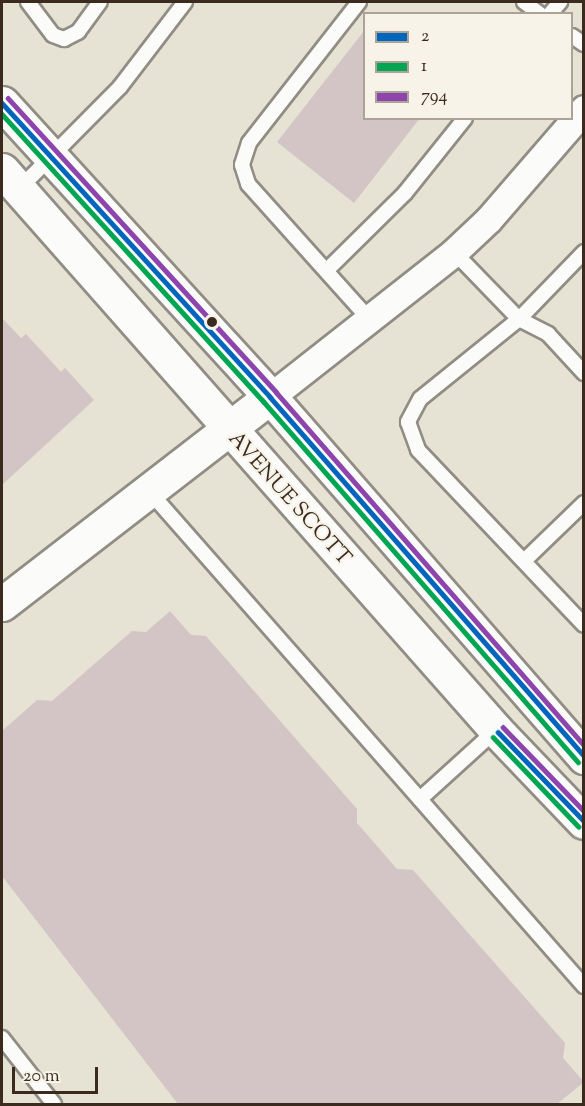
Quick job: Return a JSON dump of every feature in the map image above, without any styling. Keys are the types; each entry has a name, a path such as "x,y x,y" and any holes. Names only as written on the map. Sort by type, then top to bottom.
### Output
{"main road":[{"path":"2,103 54,156 270,397 584,757"},
{"name":"AVENUE SCOTT","path":"11,179 228,430 496,730 584,822"},
{"path":"2,604 270,397"}],"street":[{"path":"270,397 454,252 488,220 584,109"}],"lane":[{"path":"28,2 53,35 64,39 78,32 100,2"},
{"path":"11,179 54,156 120,87 185,2"},
{"path":"359,2 249,143 242,165 248,184 308,254 327,270 370,320"},
{"path":"524,2 537,12"},
{"path":"327,270 405,193 463,120"},
{"path":"454,252 519,319 548,334 584,373"},
{"path":"584,252 519,319 420,399 408,422 418,450 525,560 584,625"},
{"path":"149,491 584,986"},
{"path":"525,560 584,503"},
{"path":"420,799 496,730"},
{"path":"2,1038 54,1104"}],"building":[{"path":"363,32 363,120 418,120 354,203 277,142"},
{"path":"2,318 21,338 26,334 61,372 65,368 94,400 2,485"},
{"path":"170,611 191,635 206,636 357,809 357,823 397,869 413,870 565,1043 563,1058 584,1082 557,1104 178,1104 2,876 2,731 37,700 52,701 132,631 146,632"}],"transit line":[{"name":"794","path":"8,98 276,392 584,745"},
{"name":"2","path":"2,103 270,397 584,756"},
{"name":"1","path":"2,114 264,402 578,762"},
{"name":"794","path":"503,727 584,811"},
{"name":"2","path":"498,732 584,821"},
{"name":"1","path":"493,737 579,827"}]}
